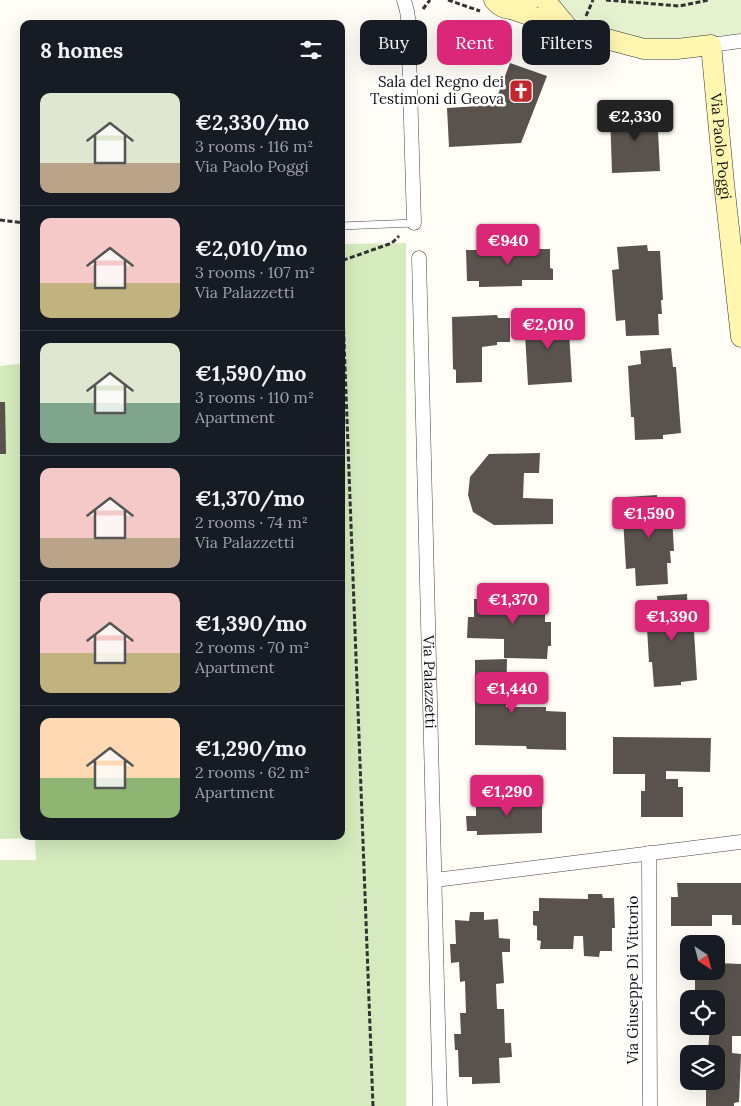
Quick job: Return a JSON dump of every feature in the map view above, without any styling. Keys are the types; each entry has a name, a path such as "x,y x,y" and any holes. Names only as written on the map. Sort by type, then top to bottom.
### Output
{"main road":[{"path":"497,3 523,7 530,0"},
{"path":"545,0 573,20"},
{"path":"497,3 565,20"},
{"path":"610,36 644,49 677,49 711,45"},
{"name":"Via Paolo Poggi","path":"711,45 741,337"}],"street":[{"path":"407,4 414,223"},
{"path":"711,45 741,41"},
{"name":"Via Palazzetti","path":"419,258 440,1106"},
{"path":"435,880 741,842"},
{"name":"Via Giuseppe Di Vittorio","path":"649,853 650,1106"}],"lane":[{"path":"345,226 414,223"}],"path":[{"path":"423,17 423,10 430,0"},
{"path":"579,20 593,0"},
{"path":"606,0 679,6 709,0"},
{"path":"0,220 20,222"},
{"path":"345,260 392,243 414,223"},
{"path":"345,367 373,1106"}],"green space":[{"path":"553,0 741,0 741,43 642,50 610,32 610,20 582,20 569,16"},
{"path":"406,243 406,1106 0,1106 0,860 36,860 35,840 345,840 345,244"},
{"path":"20,364 20,838 0,839 0,366"}],"building":[{"name":"Sala del Regno dei Testimoni di Geova","path":"512,64 547,76 521,143 449,147 447,108 494,105 509,65"},
{"path":"657,111 660,171 612,173 610,113"},
{"path":"511,244 527,244 527,249 550,249 550,268 553,269 553,280 522,280 522,286 479,287 479,281 467,281 466,250 481,250 481,245 499,245 500,253 509,253"},
{"path":"647,245 648,251 660,251 663,300 661,300 662,314 658,314 659,335 626,336 625,320 616,321 612,270 619,269 617,247"},
{"path":"497,315 498,318 510,318 510,342 497,342 497,345 482,347 482,382 456,383 456,370 453,369 452,317"},
{"path":"568,315 572,382 528,385 524,317"},
{"path":"671,348 673,367 676,367 681,433 663,435 663,439 635,440 634,417 631,417 628,366 641,364 640,351"},
{"path":"0,402 5,402 6,454 0,454"},
{"path":"540,453 539,473 524,473 523,498 553,499 553,524 494,525 473,512 468,495 470,477 489,454"},
{"path":"657,495 657,497 671,498 674,551 670,551 671,563 667,563 668,584 636,586 635,568 626,569 623,518 628,518 627,497"},
{"path":"491,594 533,595 533,599 545,599 545,622 551,622 551,646 548,646 547,659 504,658 504,639 467,638 468,617 474,617 474,599 491,599"},
{"path":"687,594 688,615 693,615 697,680 681,682 681,685 654,687 652,662 649,662 646,611 658,609 657,596"},
{"path":"507,659 506,707 546,707 546,711 566,712 566,750 527,749 526,746 475,745 475,660"},
{"path":"613,737 711,738 710,772 666,771 666,779 678,779 678,787 683,787 683,817 641,817 641,791 645,791 645,774 613,774"},
{"path":"524,795 524,801 542,802 542,833 477,835 477,831 467,831 466,816 476,816 476,803 492,802 492,796"},
{"path":"677,883 741,883 741,925 732,925 732,915 712,915 712,926 671,926 671,897 678,897"},
{"path":"588,894 602,894 603,898 614,898 615,928 612,928 612,951 600,951 599,957 584,956 583,936 574,936 573,949 540,949 541,941 537,940 537,926 533,925 533,911 539,911 539,898 588,899"},
{"path":"470,912 484,912 484,920 498,919 499,938 510,939 510,952 502,952 504,983 496,984 497,1009 504,1009 505,1043 511,1043 512,1057 499,1058 500,1083 472,1084 472,1077 459,1077 458,1050 455,1050 454,1034 461,1034 460,1013 466,1013 465,981 460,982 459,962 451,963 450,944 456,944 455,920 469,921"},
{"path":"725,963 741,964 741,1036 732,1036 732,1053 741,1054 739,1102 734,1103 734,1106 706,1106 706,1090 725,1090 725,1045 709,1045 709,1035 725,1035 725,990 695,990 695,980 725,980"}],"place":[{"name":"Sala del Regno dei Testimoni di Geova","path":"521,91"}]}
